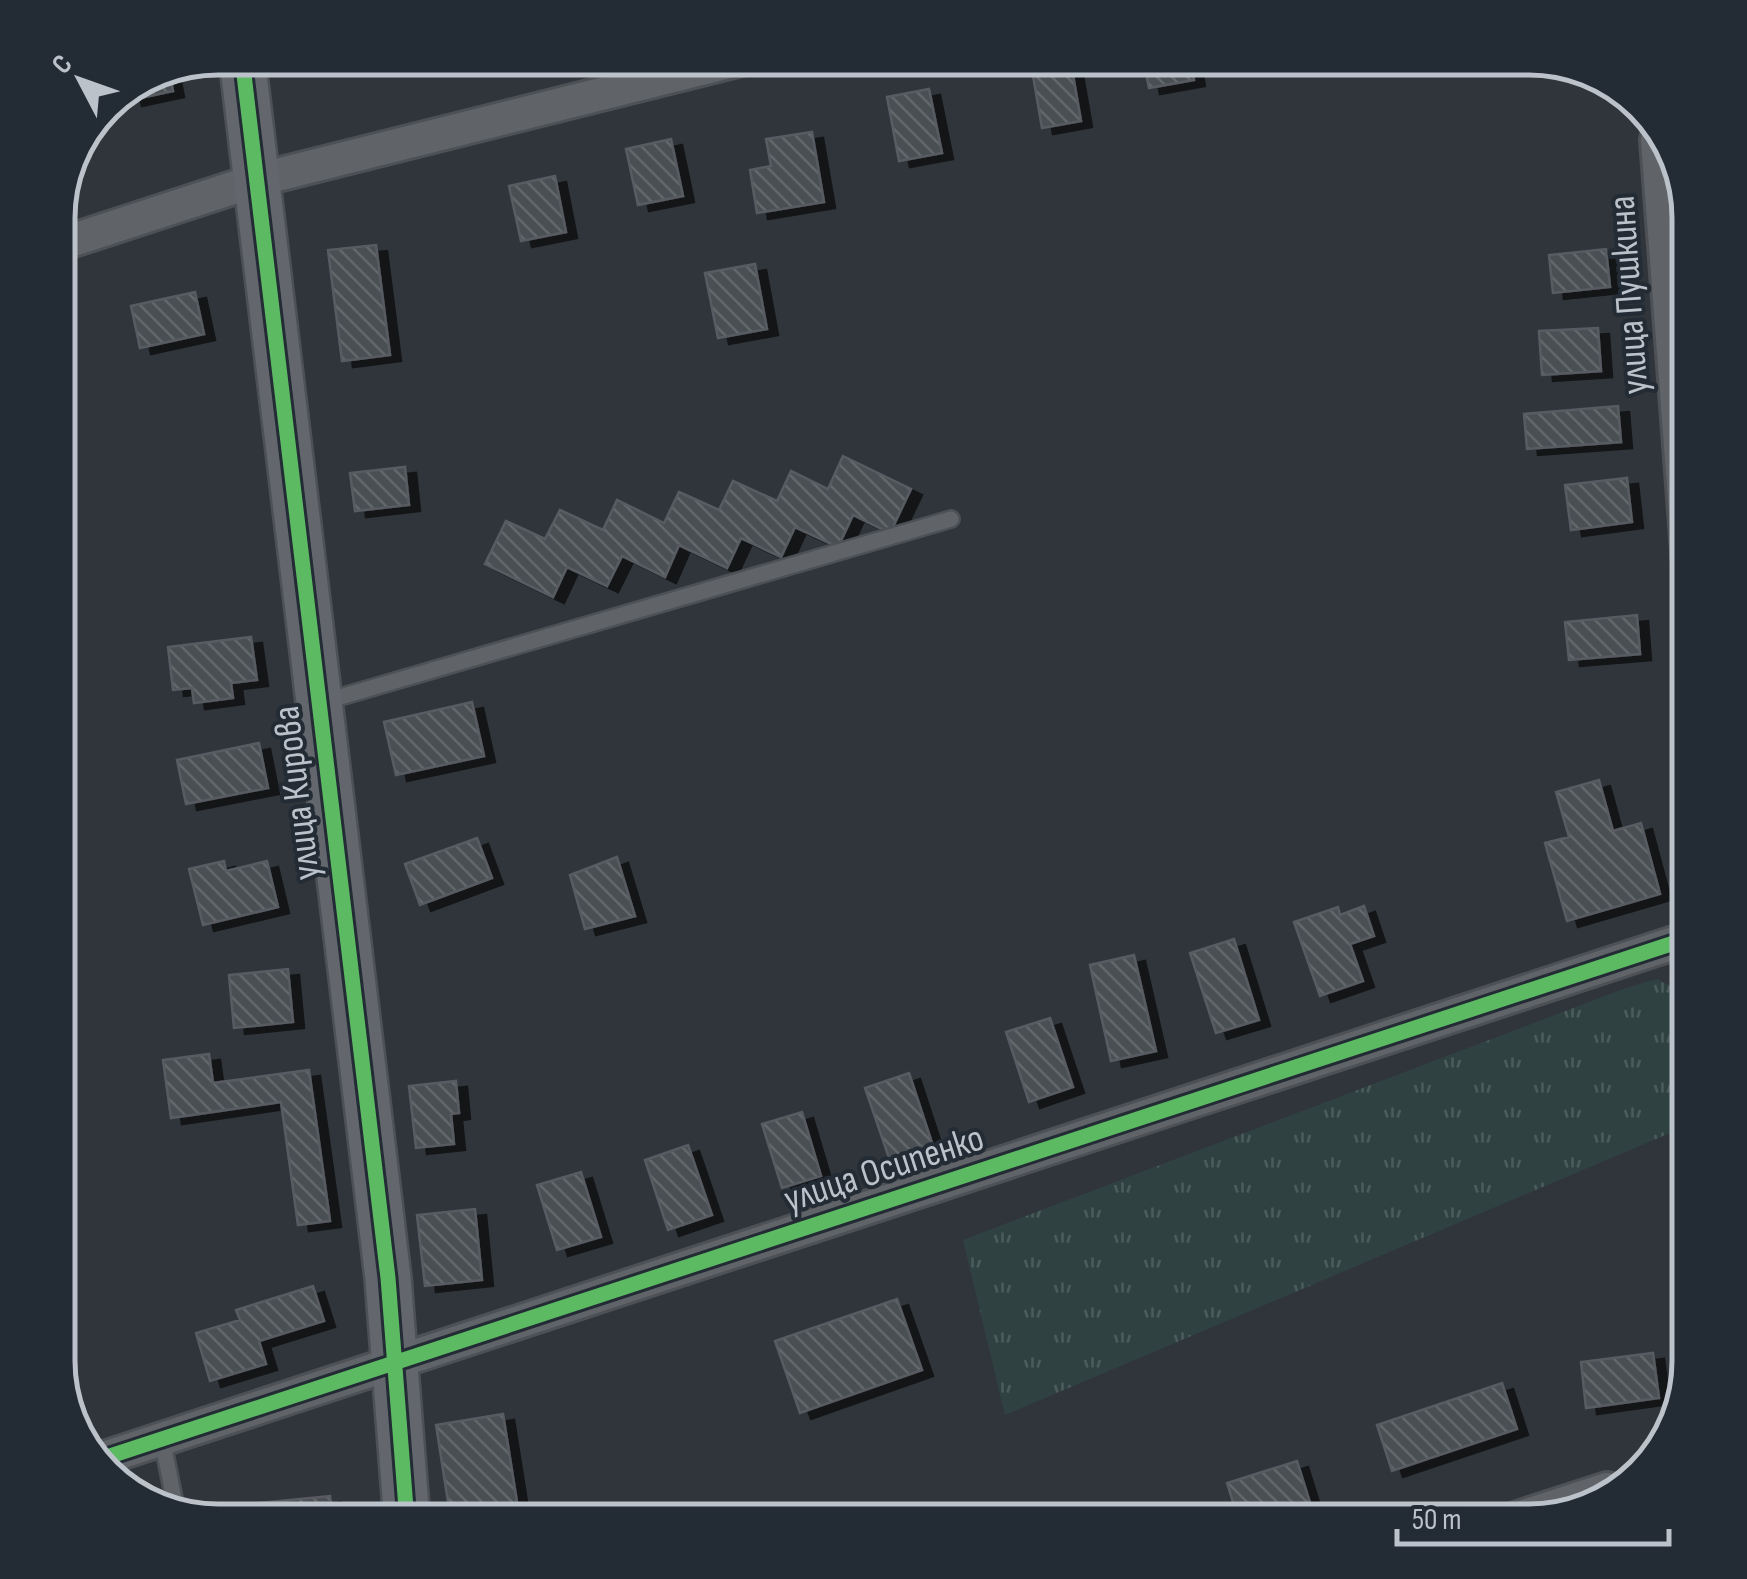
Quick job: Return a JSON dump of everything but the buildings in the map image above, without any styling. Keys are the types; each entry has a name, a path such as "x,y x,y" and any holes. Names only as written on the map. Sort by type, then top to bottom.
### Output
{"street":[{"name":"улица Кирова","path":"244,75 397,1364 406,1504"},
{"path":"75,239 257,180 677,75"},
{"name":"улица Пушкина","path":"1658,158 1672,333"},
{"name":"улица Осипенко","path":"112,1456 1672,944"}],"lane":[{"path":"319,704 951,519"},
{"path":"162,1439 173,1496"}],"green space":[{"path":"1657,979 1672,987 1672,1132 1005,1415 963,1240"}],"cycle path":[{"path":"244,75 388,1278 406,1504"},
{"path":"112,1456 1672,944"}]}
